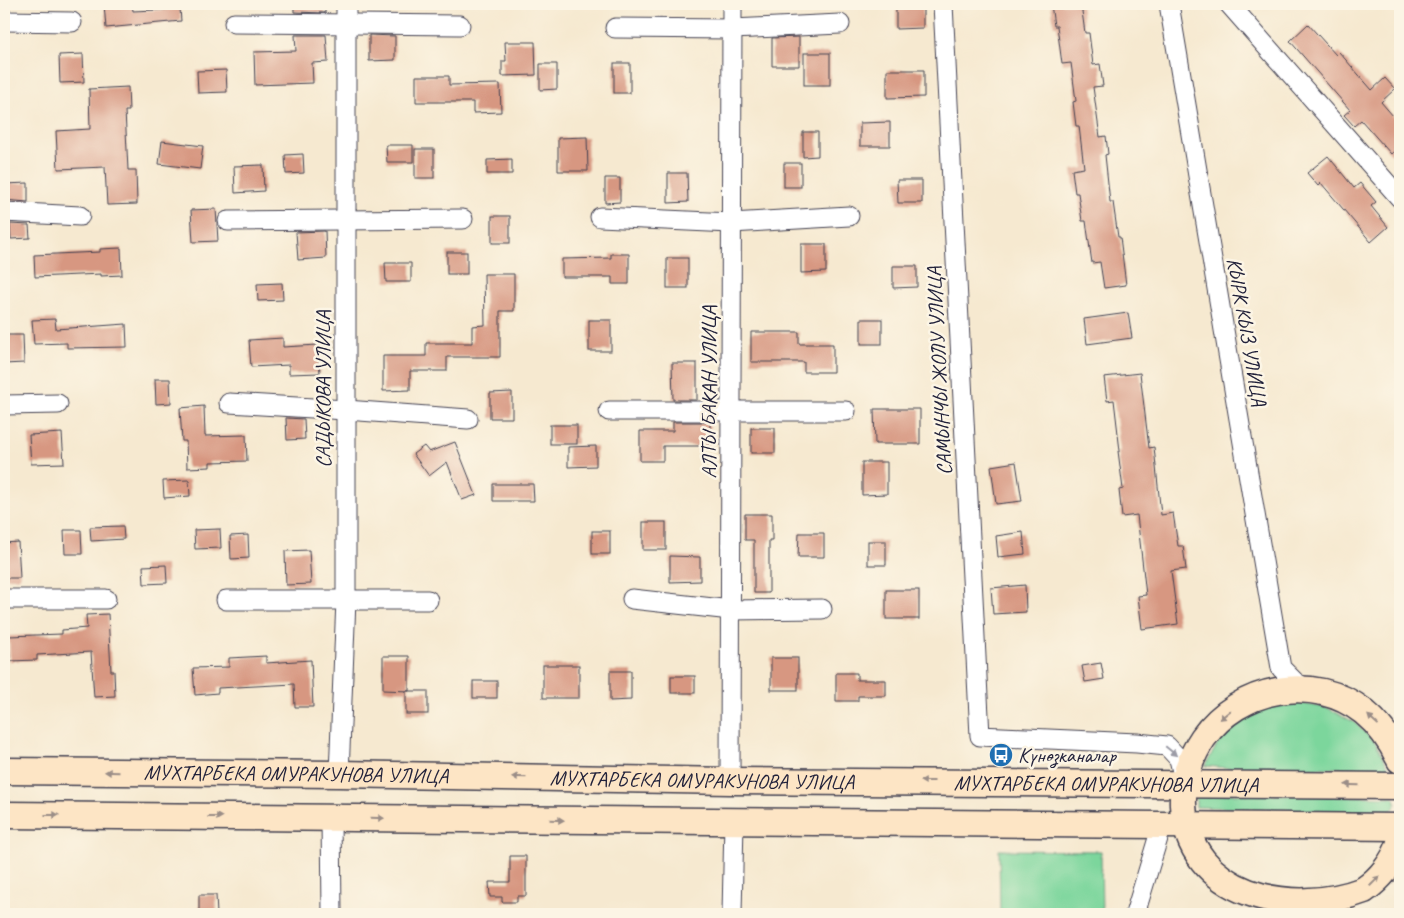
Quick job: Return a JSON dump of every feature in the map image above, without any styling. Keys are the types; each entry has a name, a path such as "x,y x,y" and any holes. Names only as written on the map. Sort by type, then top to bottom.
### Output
{"main road":[{"path":"1400,760 1393,744 1384,732 1363,711 1344,700 1323,692 1302,689 1279,690 1260,695 1224,714 1210,728 1195,751 1190,763 1184,783 1183,804 1174,825 1192,845 1198,858 1215,880 1231,894 1250,904 1291,914 1312,913 1334,907 1345,907 1372,884 1387,868 1400,843"},
{"name":"МУХТАРБЕКА ОМУРАКУНОВА УЛИЦА","path":"4,771 339,774 730,781 1400,786"},
{"name":"МУХТАРБЕКА ОМУРАКУНОВА УЛИЦА","path":"4,815 1400,827"}],"street":[{"name":"САДЫКОВА УЛИЦА","path":"339,774 346,600 346,4"},
{"name":"АЛТЫ БАКАН УЛИЦА","path":"730,781 732,4"},
{"name":"САМЫНЧЫ ЖОЛУ УЛИЦА","path":"943,4 980,736 1168,746 1179,759 1184,783"},
{"name":"КЫРК КЫЗ УЛИЦА","path":"1168,4 1281,668"},
{"path":"1229,4 1400,198"},
{"path":"4,21 72,22"},
{"path":"234,23 460,25"},
{"path":"615,28 732,29 840,24"},
{"path":"4,212 80,216"},
{"path":"600,217 731,223 849,216"},
{"path":"228,221 463,219"},
{"path":"229,403 468,419"},
{"path":"4,405 58,404"},
{"path":"609,411 846,411"},
{"path":"4,599 106,599"},
{"path":"632,599 731,610 822,609"},
{"path":"226,600 428,600"},
{"path":"1260,695 1281,668 1295,682 1310,690"},
{"path":"330,818 332,914"},
{"path":"732,914 734,822"},
{"path":"1134,914 1174,825"}],"green space":[{"path":"1298,703 1328,708 1354,722 1375,742 1389,768 1228,768 1205,766 1220,740 1242,720 1268,707"},
{"path":"1196,793 1394,797 1396,803 1391,811 1372,812 1196,807"},
{"path":"999,850 1101,851 1102,914 1000,913"}],"building":[{"path":"104,4 132,4 133,11 180,9 181,21 106,28"},
{"path":"294,4 325,4 325,13 294,12"},
{"path":"896,4 923,4 923,28 896,29"},
{"path":"1051,4 1081,4 1085,33 1089,33 1093,65 1100,64 1103,86 1093,87 1100,137 1106,136 1108,154 1105,155 1110,202 1113,202 1118,237 1120,237 1126,285 1104,288 1100,262 1092,263 1086,221 1082,221 1072,170 1084,168 1079,126 1076,126 1073,102 1076,101 1071,63 1062,64 1057,26 1054,26"},
{"path":"1308,24 1336,55 1339,52 1372,90 1385,78 1395,89 1381,102 1400,124 1400,146 1391,154 1361,120 1354,126 1344,115 1350,110 1290,41"},
{"path":"295,35 326,35 328,62 312,63 313,83 255,85 254,52 296,51"},
{"path":"369,35 395,36 395,60 369,61"},
{"path":"799,37 799,66 772,66 772,38"},
{"path":"505,42 535,42 536,75 502,76 502,61 506,61"},
{"path":"804,53 830,53 830,85 804,85"},
{"path":"83,54 84,82 60,83 59,55"},
{"path":"614,63 630,63 630,93 614,93"},
{"path":"540,64 557,64 557,89 540,90"},
{"path":"226,70 227,92 198,93 197,71"},
{"path":"887,70 924,70 924,97 887,98"},
{"path":"416,76 449,76 449,85 500,84 501,112 473,113 473,102 416,102"},
{"path":"128,87 129,111 125,111 128,170 136,170 137,204 107,205 105,167 58,169 56,131 90,129 89,89"},
{"path":"890,122 890,146 860,146 860,123"},
{"path":"803,132 818,132 818,156 803,157"},
{"path":"587,137 588,171 558,171 558,138"},
{"path":"162,141 203,146 200,169 159,164"},
{"path":"386,145 413,145 413,162 387,162"},
{"path":"415,149 434,149 434,178 415,178"},
{"path":"303,154 304,173 286,174 285,155"},
{"path":"1328,156 1354,188 1360,183 1376,202 1371,206 1388,227 1371,242 1321,183 1318,186 1307,173"},
{"path":"512,159 512,174 487,174 487,160"},
{"path":"784,163 801,163 801,187 784,187"},
{"path":"263,165 264,191 235,193 234,166"},
{"path":"668,173 687,173 688,202 668,203"},
{"path":"605,178 620,178 620,202 605,203"},
{"path":"897,180 922,180 922,203 898,203"},
{"path":"28,183 28,202 4,200 4,184"},
{"path":"216,209 218,241 193,242 191,210"},
{"path":"492,216 510,216 510,243 492,243"},
{"path":"10,224 29,225 30,238 11,239"},
{"path":"325,231 326,258 298,260 296,232"},
{"path":"801,244 826,244 826,272 801,273"},
{"path":"121,248 122,275 35,277 34,255 100,252 100,249"},
{"path":"447,252 467,252 467,274 447,274"},
{"path":"611,254 629,254 629,284 612,284 612,277 562,277 562,259 611,258"},
{"path":"667,258 688,258 688,288 667,288"},
{"path":"385,263 411,263 411,282 386,282"},
{"path":"893,266 917,266 917,287 893,288"},
{"path":"484,274 514,274 514,311 500,311 500,357 447,357 447,371 410,371 410,390 383,391 383,356 426,356 426,343 472,343 472,326 485,325"},
{"path":"282,283 283,300 258,301 257,284"},
{"path":"1128,313 1132,338 1087,344 1084,319"},
{"path":"55,319 56,329 126,324 127,347 67,348 67,343 34,344 32,320"},
{"path":"861,319 882,319 882,344 861,344"},
{"path":"589,320 611,320 611,351 589,351"},
{"path":"751,332 799,332 799,344 833,344 833,372 804,372 804,362 751,362"},
{"path":"4,335 23,335 24,363 4,364"},
{"path":"283,338 283,347 318,345 320,373 289,374 289,365 251,367 249,340"},
{"path":"672,363 697,363 697,400 673,400"},
{"path":"1140,373 1149,448 1154,447 1161,515 1173,513 1178,546 1183,546 1186,569 1171,571 1178,624 1142,629 1138,596 1146,595 1137,515 1122,517 1119,490 1123,489 1114,400 1107,401 1104,377"},
{"path":"155,379 170,379 171,403 156,404"},
{"path":"512,392 512,418 490,418 490,393"},
{"path":"204,406 205,436 246,435 247,461 210,462 210,467 187,468 186,441 182,441 180,408"},
{"path":"874,409 920,409 920,444 875,444"},
{"path":"286,418 304,419 305,439 287,440"},
{"path":"673,422 710,422 710,446 663,446 663,461 640,461 640,431 673,431"},
{"path":"550,425 577,425 577,444 550,444"},
{"path":"751,428 775,428 775,453 751,453"},
{"path":"62,433 64,463 31,464 29,435"},
{"path":"455,442 476,495 462,500 447,462 429,476 413,454 424,446 429,452"},
{"path":"596,446 596,466 568,467 568,447"},
{"path":"862,462 887,462 887,494 862,495"},
{"path":"1016,462 1022,501 996,504 991,466"},
{"path":"189,480 190,496 164,498 163,481"},
{"path":"493,484 533,484 534,501 493,501"},
{"path":"745,514 772,514 772,540 769,540 769,593 754,593 754,540 745,540"},
{"path":"643,522 666,522 666,550 643,550"},
{"path":"123,526 124,539 91,541 90,527"},
{"path":"220,529 221,548 195,549 194,530"},
{"path":"64,530 81,530 82,554 65,554"},
{"path":"592,531 610,531 610,554 592,554"},
{"path":"1023,532 1025,554 998,557 996,536"},
{"path":"799,533 824,533 824,557 798,557"},
{"path":"248,535 249,558 231,559 230,536"},
{"path":"868,541 886,541 886,565 868,565"},
{"path":"18,542 20,578 4,578 4,543"},
{"path":"309,550 311,584 286,585 285,551"},
{"path":"670,556 700,557 700,581 670,582"},
{"path":"166,565 167,583 144,584 143,566"},
{"path":"1025,585 1026,612 993,614 991,588"},
{"path":"886,590 919,590 919,619 886,619"},
{"path":"108,614 111,671 114,671 115,696 94,697 91,652 37,655 37,660 10,661 9,636 62,634 62,630 87,628 86,615"},
{"path":"266,656 266,663 311,660 313,707 295,707 294,684 218,688 218,693 195,695 193,668 229,667 229,658"},
{"path":"383,656 409,656 409,691 383,690"},
{"path":"771,658 798,658 798,690 771,690"},
{"path":"1101,663 1104,679 1085,682 1082,666"},
{"path":"543,665 579,665 579,698 543,698"},
{"path":"610,671 631,671 631,700 610,701"},
{"path":"836,673 857,673 857,680 886,680 886,696 858,696 858,701 836,701"},
{"path":"671,676 695,676 695,693 671,693"},
{"path":"473,681 497,681 497,698 473,698"},
{"path":"406,691 428,691 428,714 406,714"},
{"path":"510,856 526,856 526,896 517,896 517,902 502,902 502,897 490,897 489,882 510,882"},
{"path":"199,895 216,895 217,914 199,914"}],"place":[{"name":"Күнөзканалар","path":"1001,755"}]}
